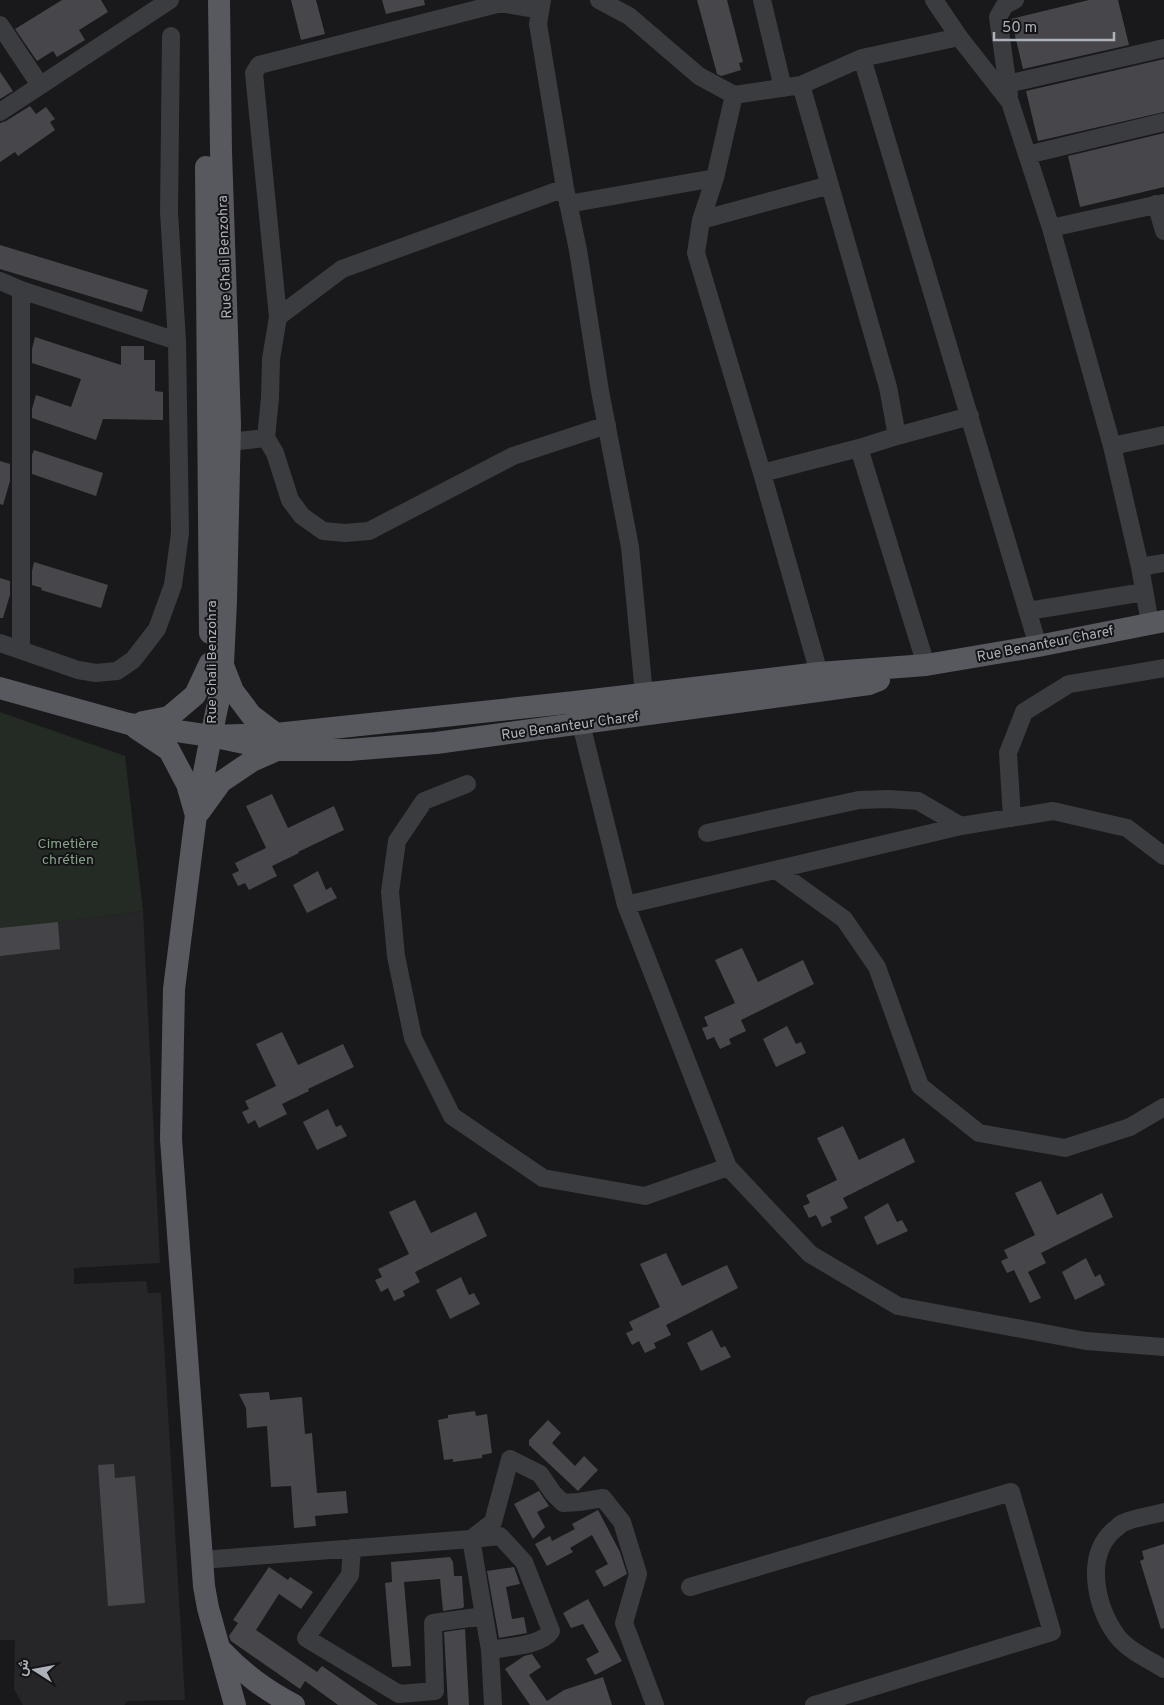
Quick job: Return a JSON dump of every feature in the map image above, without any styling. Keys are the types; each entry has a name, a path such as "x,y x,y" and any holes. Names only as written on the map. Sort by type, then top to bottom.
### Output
{"main road":[{"name":"Rue Ghali Benzohra","path":"206,0 211,525 217,665 222,685 196,816 174,989 172,1140 202,1560 208,1608 235,1705"},
{"name":"Rue Ghali Benzohra","path":"217,665 226,601 230,414 221,151 219,0"},
{"name":"Rue Benanteur Charef","path":"276,742 575,702 819,673 926,665 1038,646 1157,622"},
{"path":"129,724 169,717 195,694 217,665 251,715 276,742 221,782 196,816"},
{"name":"Rue Benanteur Charef","path":"0,688 129,724 211,736 349,750 436,743 868,684 926,665"},
{"path":"129,724 169,750 187,784 196,816"},
{"path":"220,1648 241,1670 258,1684 294,1705"}],"street":[{"path":"0,112 170,0"},
{"path":"599,0 629,16 699,76 734,95 801,85 862,58 959,36"},
{"path":"762,0 783,88"},
{"path":"934,0 1010,102"},
{"path":"1016,0 1005,5 998,17 1010,102 1051,228 1112,446 1144,592 1157,622"},
{"path":"607,425 513,456 369,531 345,533 323,531 302,516 290,500 275,453 266,438 271,359 278,317 254,73 259,65 501,2 541,5 538,24 607,425 630,547 644,694"},
{"path":"0,25 40,85"},
{"path":"0,643 78,670 96,673 117,671 133,660 157,630 173,586 180,533 177,341 168,212 171,36"},
{"path":"1007,84 1164,48"},
{"path":"862,58 1038,646"},
{"path":"801,85 888,387 897,436"},
{"path":"734,95 714,178 701,220 696,253 762,473 819,673"},
{"path":"1027,155 1164,122"},
{"path":"278,317 342,269 445,233 567,196 714,178"},
{"path":"701,220 830,185"},
{"path":"1051,228 1160,203 1164,232"},
{"path":"0,281 21,290 177,341"},
{"path":"21,290 21,650"},
{"path":"762,473 859,448 970,416"},
{"path":"1112,446 1164,435"},
{"path":"229,442 266,438"},
{"path":"859,448 926,665"},
{"path":"1140,567 1164,563"},
{"path":"1028,611 1144,592"},
{"path":"1012,818 1008,753 1024,712 1069,684 1164,668"},
{"path":"575,702 626,905 728,1167 810,1254 898,1306 1086,1341 1164,1347"},
{"path":"467,784 424,802 397,841 390,892 396,956 413,1038 452,1116 543,1178 645,1196 728,1167"},
{"path":"706,833 859,800 888,799 918,801 961,826"},
{"path":"626,905 961,826 1053,811 1128,828 1164,856"},
{"path":"776,870 844,919 877,967 920,1086 979,1133 1065,1148 1130,1127 1164,1107"},
{"path":"472,1539 492,1522 510,1459 540,1474 553,1493 563,1502 579,1502 604,1498 622,1522 638,1574 624,1623 655,1705"},
{"path":"690,1587 1012,1492 1052,1632 814,1705"},
{"path":"1164,1512 1122,1523 1106,1537 1097,1555 1096,1575 1100,1600 1118,1636 1133,1651 1164,1669"},
{"path":"202,1560 500,1536 524,1562 551,1631 548,1637 530,1643 490,1650"},
{"path":"472,1539 490,1650 494,1705"},
{"path":"352,1548 350,1575 306,1638 399,1694 435,1692 433,1623 484,1616"}],"shaded area":[{"path":"143,911 160,1263 74,1268 74,1284 146,1281 148,1293 161,1293 185,1700 128,1701 124,1705 23,1705 14,1689 15,1640 0,1640 0,930"}],"green space":[{"name":"Cimetière chrétien","path":"0,712 125,756 143,911 0,930"}],"building":[{"path":"62,0 101,0 108,12 79,30 85,40 57,57 53,51 37,61 15,29"},
{"path":"291,0 316,0 325,34 301,40"},
{"path":"382,0 424,0 425,5 386,14"},
{"path":"697,0 727,0 743,62 739,63 741,70 721,76 717,74"},
{"path":"1089,0 1118,0 1129,45 1023,69 1011,19"},
{"path":"1164,59 1164,112 1038,141 1026,91"},
{"path":"0,72 13,91 0,99"},
{"path":"30,106 36,114 46,107 55,119 50,122 55,130 18,156 15,152 0,162 0,123"},
{"path":"1164,133 1164,187 1080,207 1068,156"},
{"path":"0,245 148,290 142,312 0,269"},
{"path":"35,337 121,365 121,346 144,346 144,360 155,360 155,391 163,392 163,420 103,419 96,440 32,418 32,409 36,395 71,407 81,379 32,363 32,349"},
{"path":"34,450 103,473 96,496 32,474 32,455"},
{"path":"0,461 10,464 10,481 3,505 0,504"},
{"path":"34,562 108,585 101,608 41,590 42,588 32,585"},
{"path":"0,578 10,581 10,595 3,618 0,618"},
{"path":"272,794 288,828 334,806 344,830 272,866 277,876 249,890 245,883 238,886 232,874 239,871 235,863 266,848 246,806"},
{"path":"318,871 326,890 331,887 337,898 307,913 293,885"},
{"path":"58,922 60,949 0,956 0,928"},
{"path":"742,948 758,982 803,960 814,984 741,1020 746,1031 729,1039 731,1044 720,1049 714,1037 707,1040 702,1028 708,1026 704,1017 735,1003 715,960"},
{"path":"787,1026 796,1044 801,1042 806,1053 776,1067 763,1039"},
{"path":"282,1032 298,1065 343,1044 354,1067 282,1104 287,1114 259,1128 255,1120 248,1124 242,1112 249,1109 245,1101 276,1086 256,1044"},
{"path":"328,1109 336,1127 341,1125 347,1136 317,1150 303,1122"},
{"path":"843,1126 859,1160 904,1138 915,1162 843,1198 848,1208 830,1217 832,1222 822,1227 816,1215 809,1218 803,1206 810,1203 806,1195 837,1180 817,1138"},
{"path":"1041,1181 1057,1215 1102,1193 1113,1217 1041,1253 1046,1263 1028,1272 1041,1298 1030,1303 1014,1270 1007,1273 1001,1261 1008,1258 1004,1250 1035,1235 1015,1193"},
{"path":"415,1200 431,1233 476,1212 487,1236 415,1272 420,1282 403,1291 405,1296 394,1301 388,1288 381,1292 375,1280 382,1277 378,1269 409,1254 389,1212"},
{"path":"888,1203 897,1222 902,1220 908,1231 877,1245 864,1217"},
{"path":"666,1253 682,1286 727,1265 738,1288 666,1325 671,1335 654,1343 656,1348 645,1353 639,1341 632,1345 626,1333 633,1330 629,1322 660,1307 640,1264"},
{"path":"1086,1258 1095,1277 1100,1274 1105,1285 1075,1300 1062,1272"},
{"path":"461,1277 469,1295 474,1293 480,1304 450,1319 436,1290"},
{"path":"712,1330 721,1348 725,1346 731,1357 701,1371 687,1343"},
{"path":"269,1392 270,1400 302,1397 305,1434 312,1433 317,1493 346,1491 348,1513 315,1516 316,1526 294,1528 291,1486 271,1487 267,1426 247,1428 246,1408 239,1394"},
{"path":"475,1411 476,1416 487,1414 492,1453 482,1455 482,1458 453,1462 453,1459 444,1460 438,1420 448,1418 448,1415"},
{"path":"548,1420 561,1433 552,1443 575,1466 584,1456 598,1470 578,1491 529,1445 529,1440"},
{"path":"114,1464 115,1478 135,1476 145,1603 108,1606 98,1465"},
{"path":"539,1491 549,1506 537,1512 545,1527 533,1539 514,1504"},
{"path":"598,1510 620,1552 627,1574 604,1587 595,1571 608,1564 592,1535 570,1548 573,1552 547,1566 535,1544 550,1536 552,1541 575,1529 572,1524"},
{"path":"1164,1544 1164,1628 1161,1629 1140,1561 1144,1559 1142,1551"},
{"path":"450,1557 453,1562 454,1576 462,1576 463,1608 443,1611 440,1579 404,1582 411,1666 392,1667 385,1583 392,1582 391,1562"},
{"path":"269,1567 288,1580 290,1577 313,1592 301,1609 279,1594 256,1630 317,1672 322,1666 378,1705 338,1705 305,1681 300,1689 231,1641 229,1636 238,1623 233,1620"},
{"path":"514,1567 520,1584 506,1587 512,1619 524,1617 527,1633 499,1638 487,1571"},
{"path":"588,1599 622,1661 595,1675 586,1659 599,1652 583,1624 571,1628 563,1613"},
{"path":"465,1629 469,1705 448,1705 444,1632"},
{"path":"532,1654 541,1667 529,1675 547,1701 564,1690 603,1677 612,1705 530,1705 505,1669 524,1656"}]}
